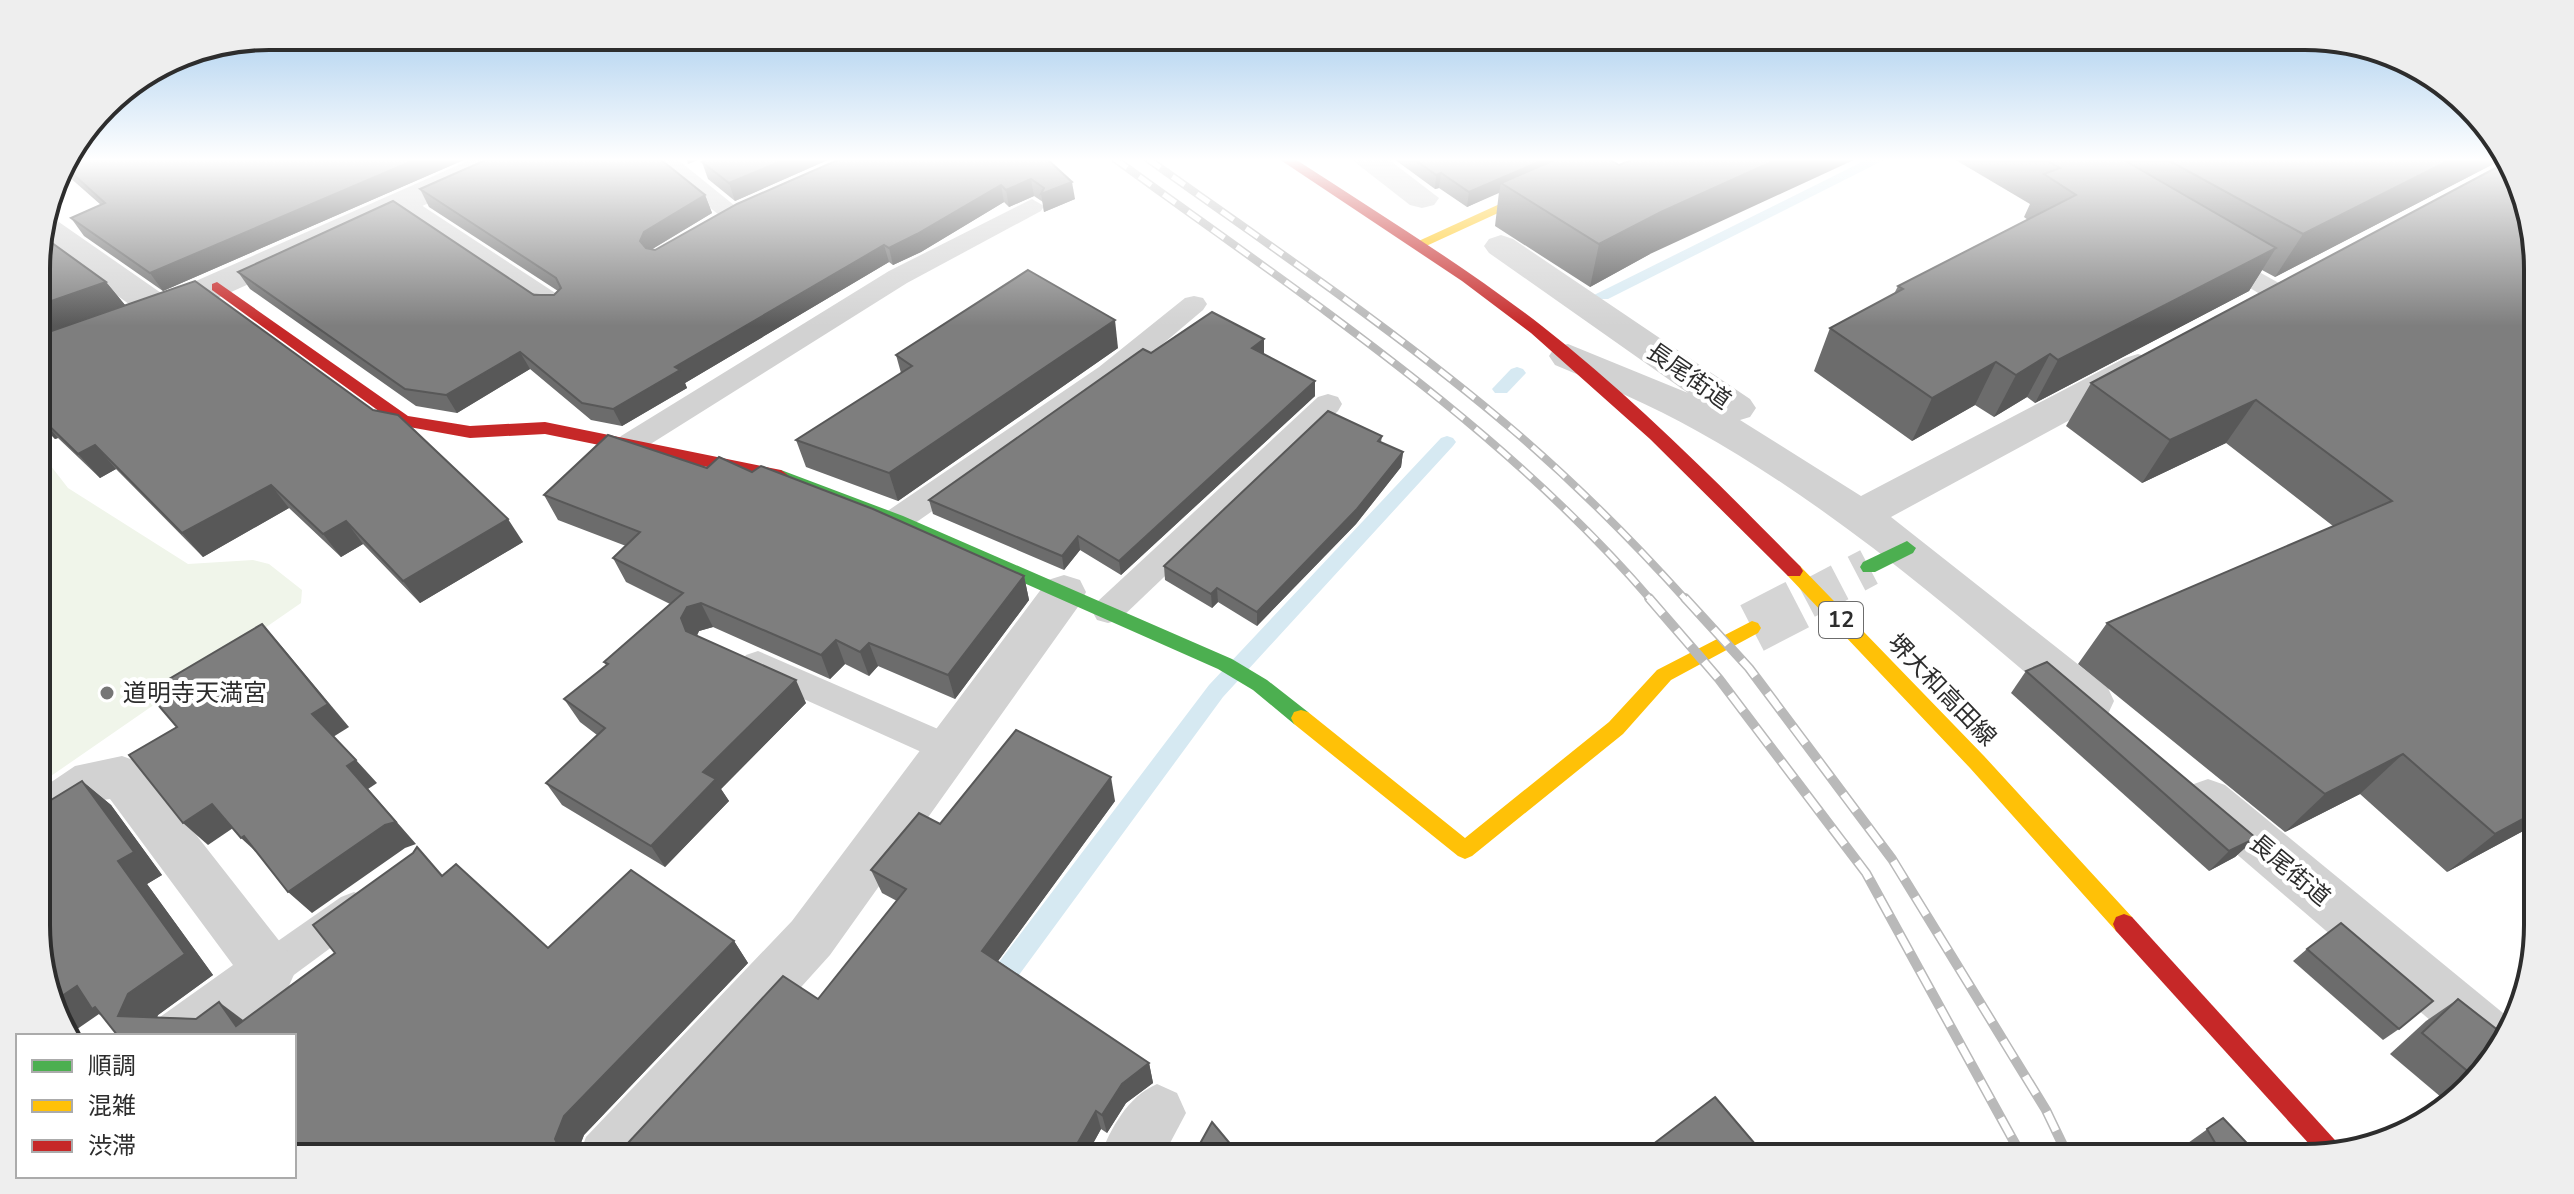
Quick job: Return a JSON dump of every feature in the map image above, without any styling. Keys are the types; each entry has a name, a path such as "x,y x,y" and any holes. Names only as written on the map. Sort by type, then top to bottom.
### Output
{"street":[{"path":"119,323 217,287 379,215"},
{"name":"堺大和高田線","path":"1373,215 1419,244 1568,356 1715,489 1977,762 2324,1143"},
{"path":"1419,244 1484,215"},
{"path":"53,233 160,309"},
{"name":"長尾街道","path":"1501,246 1869,511 1888,558 2120,726"},
{"path":"2236,315 2291,286"},
{"path":"217,287 404,421 470,432 545,428 777,474 897,520 1086,601 1225,664 1260,685 1465,850 1616,728 1664,675 1752,628"},
{"path":"1568,356 1629,378 1869,511 2167,352"},
{"path":"621,1144 811,938 949,749 1086,601"},
{"name":"長尾街道","path":"2169,767 2492,1039"},
{"path":"50,810 92,781 122,777 269,970 183,1034"}],"lane":[{"path":"419,215 554,304"},
{"path":"709,229 732,215"},
{"path":"631,443 898,277 1016,215"},
{"path":"2196,244 2291,286"},
{"path":"897,520 1109,374 1194,304"},
{"path":"1086,601 1328,404"},
{"path":"726,650 949,749"},
{"path":"269,970 382,889"}],"shaded area":[{"name":"道明寺天満宮","path":"50,465 68,488 188,564 253,560 269,564 302,590 301,603 50,777"}],"building":[{"path":"78,215 286,215 150,273 71,218"},
{"path":"363,215 414,215 534,295 554,295 561,288 556,278 459,215 672,215 644,232 640,241 646,248 655,250 718,215 950,215 889,248 884,245 675,367 680,370 613,409 582,403 520,352 446,395 405,389 238,272"},
{"path":"1552,215 1656,215 1599,244"},
{"path":"2037,215 2218,215 2276,248 2058,360 2050,354 2016,375 1996,362 1932,398 1830,328 1903,289 1898,286"},
{"path":"2268,215 2341,215 2303,234"},
{"path":"2408,215 2517,215 2524,269 2524,818 2495,834 2403,754 2325,794 2107,623 2392,501 2256,400 2170,440 2091,383"},
{"path":"52,243 106,282 50,301"},
{"path":"1028,270 1115,320 889,473 796,440 912,366 896,355"},
{"path":"195,281 373,410 398,415 508,519 403,581 346,521 323,534 271,485 182,533 95,445 78,454 50,427 50,331"},
{"path":"1212,312 1264,339 1252,348 1315,381 1119,561 1078,536 1062,556 929,500 1143,349 1151,353"},
{"path":"1328,411 1382,436 1378,441 1403,452 1357,509 1257,612 1217,588 1211,594 1164,566"},
{"path":"608,435 707,468 719,457 752,472 761,466 873,509 1024,576 948,675 869,643 860,652 836,640 821,655 701,603 687,607 681,618 686,631 796,680 703,772 716,779 651,846 546,783 605,728 564,699 608,664 604,662 683,593 613,558 640,532 544,495"},
{"path":"262,624 328,704 312,714 356,760 347,766 396,822 385,825 288,892 244,836 241,838 212,804 183,823 129,755 177,727 147,692"},
{"path":"2047,662 2256,838 2229,851 2026,671"},
{"path":"1016,730 1111,777 982,951 1149,1063 1122,1084 1102,1115 1096,1111 1077,1144 296,1144 296,1034 116,1034 95,1007 92,1009 77,986 62,996 52,954 50,801 82,781 134,852 118,861 185,954 128,994 118,1016 196,1019 219,1002 236,1026 335,953 313,925 413,853 417,847 442,876 456,864 548,948 631,870 734,941 564,1116 555,1139 557,1143 628,1143 783,976 818,999 906,889 871,870 919,813 940,824"},
{"path":"2341,923 2433,1001 2399,1029 2307,949"},
{"path":"2458,999 2497,1029 2468,1071 2422,1033"},
{"path":"1715,1097 1755,1144 1653,1144"},
{"path":"2223,1118 2248,1144 2216,1144 2207,1129"},
{"path":"1212,1122 1230,1144 1200,1144"}],"waterway":[{"path":"1602,295 1766,215"},
{"path":"1501,389 1517,373"},
{"path":"993,990 1216,691 1447,442"}],"tunnel":[{"path":"1806,600 1869,567"},
{"path":"1752,628 1810,598"}],"railway":[{"path":"1192,215 1327,312 1464,419 1530,476 1592,536 1651,600"},
{"path":"1227,215 1425,359 1536,450 1581,491 1686,600"},
{"path":"1649,598 1719,679 1866,873 2015,1144"},
{"path":"1685,598 1749,668 1892,859 2046,1110 2062,1144"}],"traffic: fast":[{"path":"781,476 897,520 1225,664 1260,685 1301,718"},
{"path":"1869,567 1907,548"}],"traffic: slow":[{"path":"1419,244 1484,215"},
{"path":"1794,571 1977,762 2124,924"},
{"path":"1301,718 1465,850 1616,728 1664,675 1752,628"}],"traffic: jam":[{"path":"1371,215 1502,303 1570,357 1656,435 1794,571"},
{"path":"217,287 404,421 470,432 545,428 781,476"},
{"path":"2124,924 2324,1143"}],"place":[{"name":"道明寺天満宮","path":"107,693"}]}
